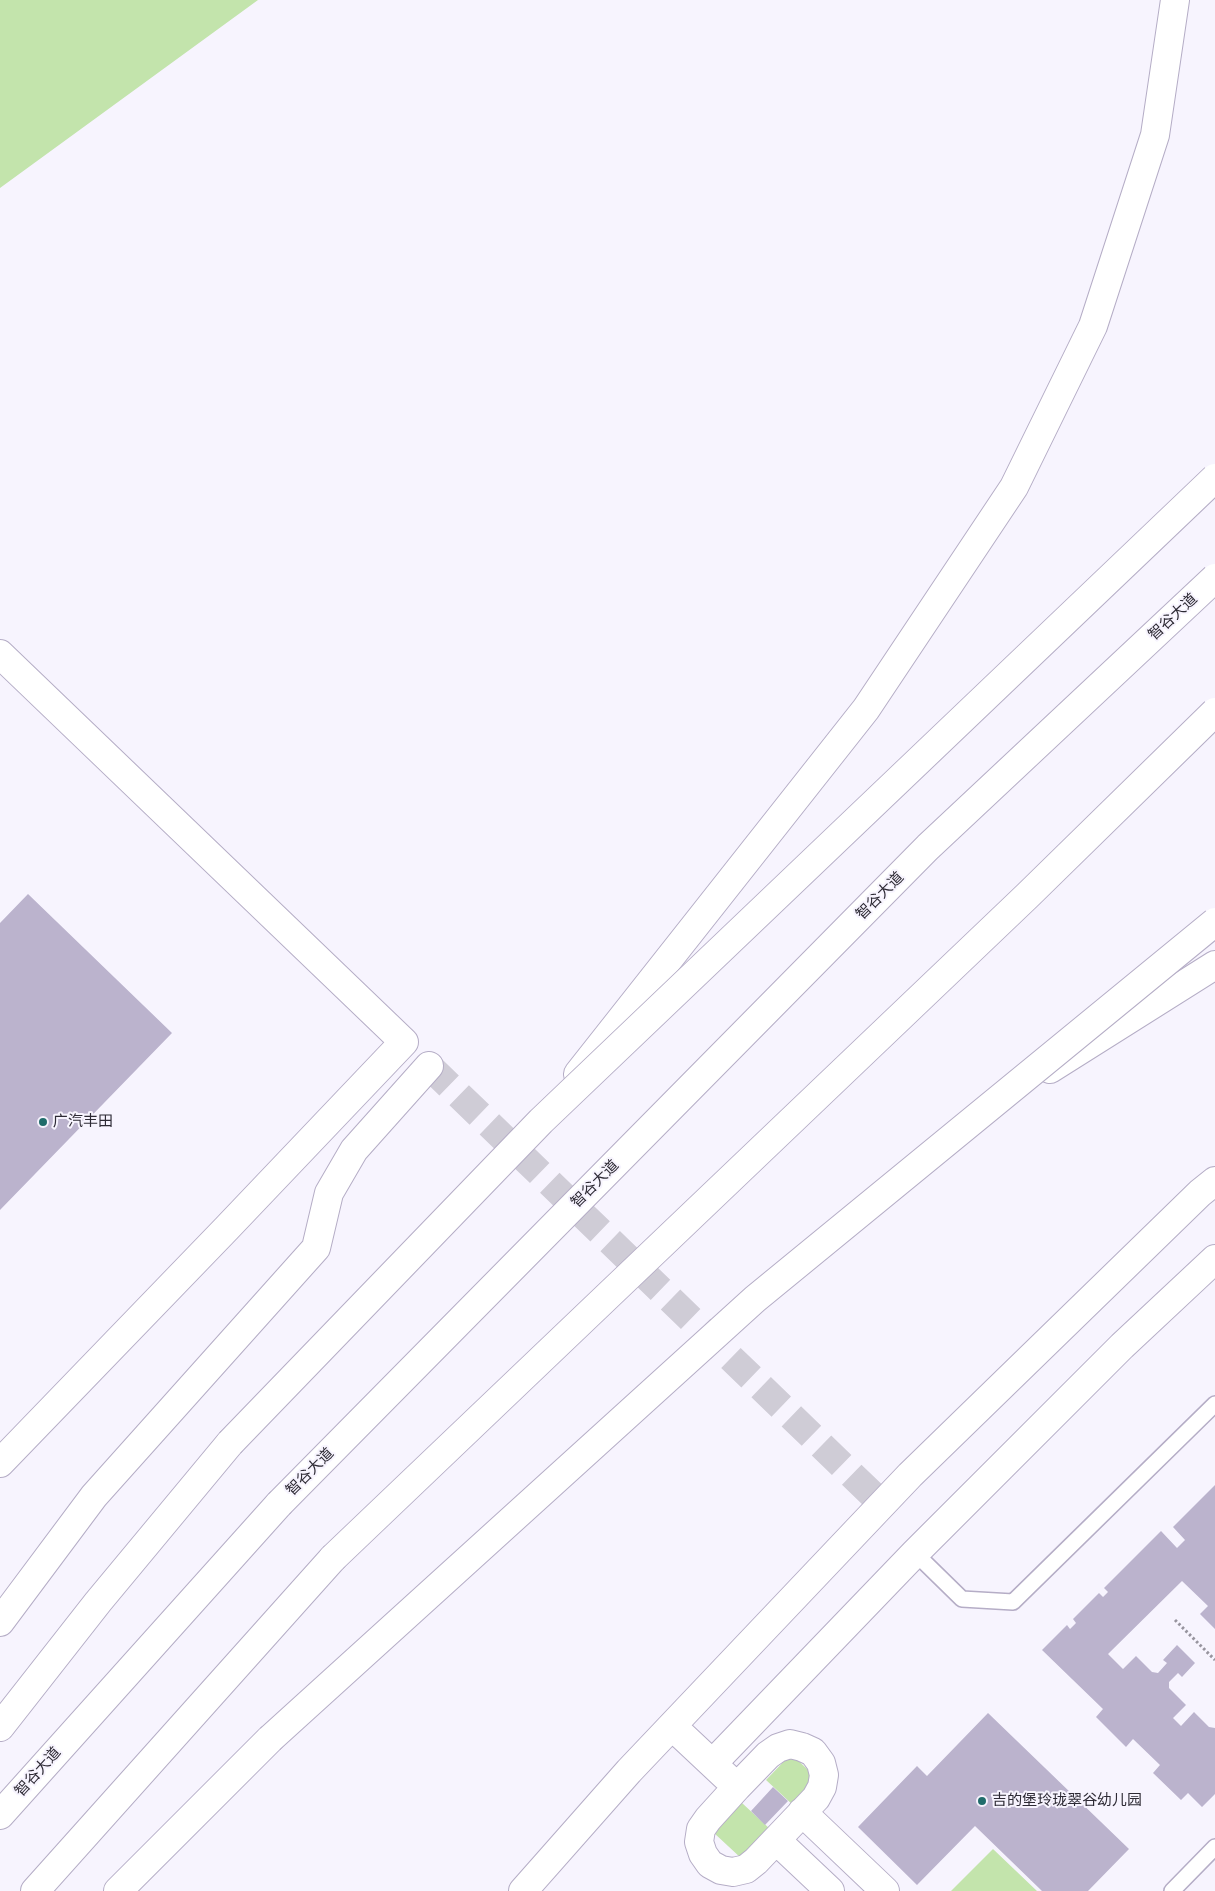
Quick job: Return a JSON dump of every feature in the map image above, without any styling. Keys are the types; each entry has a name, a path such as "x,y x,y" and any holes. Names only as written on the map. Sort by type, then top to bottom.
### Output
{"main road":[{"path":"541,1121 866,709 1014,487 1093,326 1155,135 1175,0"},
{"path":"0,1727 98,1602 230,1442 541,1121 1215,478"},
{"name":"智谷大道","path":"0,1814 279,1504 928,847 1215,578"},
{"path":"0,654 429,1066 354,1150 329,1193 316,1248 94,1496 0,1622"},
{"path":"35,1891 333,1558 1012,910 1215,712"},
{"path":"118,1891 270,1739 755,1299 1215,922"},
{"path":"992,1106 1215,965"},
{"path":"0,1463 404,1042"},
{"path":"523,1891 629,1771 910,1474 1200,1193 1215,1181"},
{"path":"713,1763 915,1553 1122,1346 1215,1259"},
{"path":"672,1726 737,1787"},
{"path":"790,1744 813,1752 821,1763 824,1774 822,1787 816,1798 802,1812 756,1861 746,1869 733,1872 721,1870 710,1864 703,1854 699,1842 701,1829 708,1819 768,1755 778,1748 790,1744"},
{"path":"802,1812 885,1891"},
{"path":"776,1840 830,1891"}],"lane":[{"path":"915,1553 962,1599 1013,1602 1215,1404"},
{"path":"1172,1891 1215,1847"}],"path":[{"path":"1175,1620 1215,1660"}],"green space":[{"path":"0,0 258,0 0,188"},
{"path":"791,1754 819,1780 794,1806 766,1780"},
{"path":"742,1803 770,1829 742,1859 714,1833"},
{"path":"993,1849 1037,1891 951,1891"}],"building":[{"name":"广汽丰田","path":"28,894 172,1033 0,1210 0,923"},
{"path":"1215,1485 1215,1629 1200,1614 1208,1606 1182,1581 1108,1654 1123,1669 1136,1656 1152,1672 1158,1673 1167,1663 1163,1660 1177,1645 1195,1663 1182,1677 1178,1673 1169,1682 1169,1688 1186,1705 1173,1718 1181,1726 1194,1712 1209,1727 1215,1728 1215,1794 1202,1807 1188,1793 1181,1800 1153,1773 1160,1765 1133,1739 1126,1747 1096,1717 1103,1709 1042,1650 1067,1625 1070,1629 1076,1623 1073,1619 1099,1593 1103,1597 1108,1592 1104,1588 1161,1531 1177,1548 1185,1540 1173,1527"},
{"name":"吉的堡玲珑翠谷幼儿园","path":"988,1713 1129,1849 1088,1891 1042,1891 975,1826 917,1885 858,1827 917,1766 927,1776"},
{"path":"773,1787 788,1801 765,1825 751,1811"}],"tunnel":[{"path":"429,1066 882,1504"}],"place":[{"name":"广汽丰田","path":"43,1122"},
{"name":"吉的堡玲珑翠谷幼儿园","path":"982,1801"}]}
